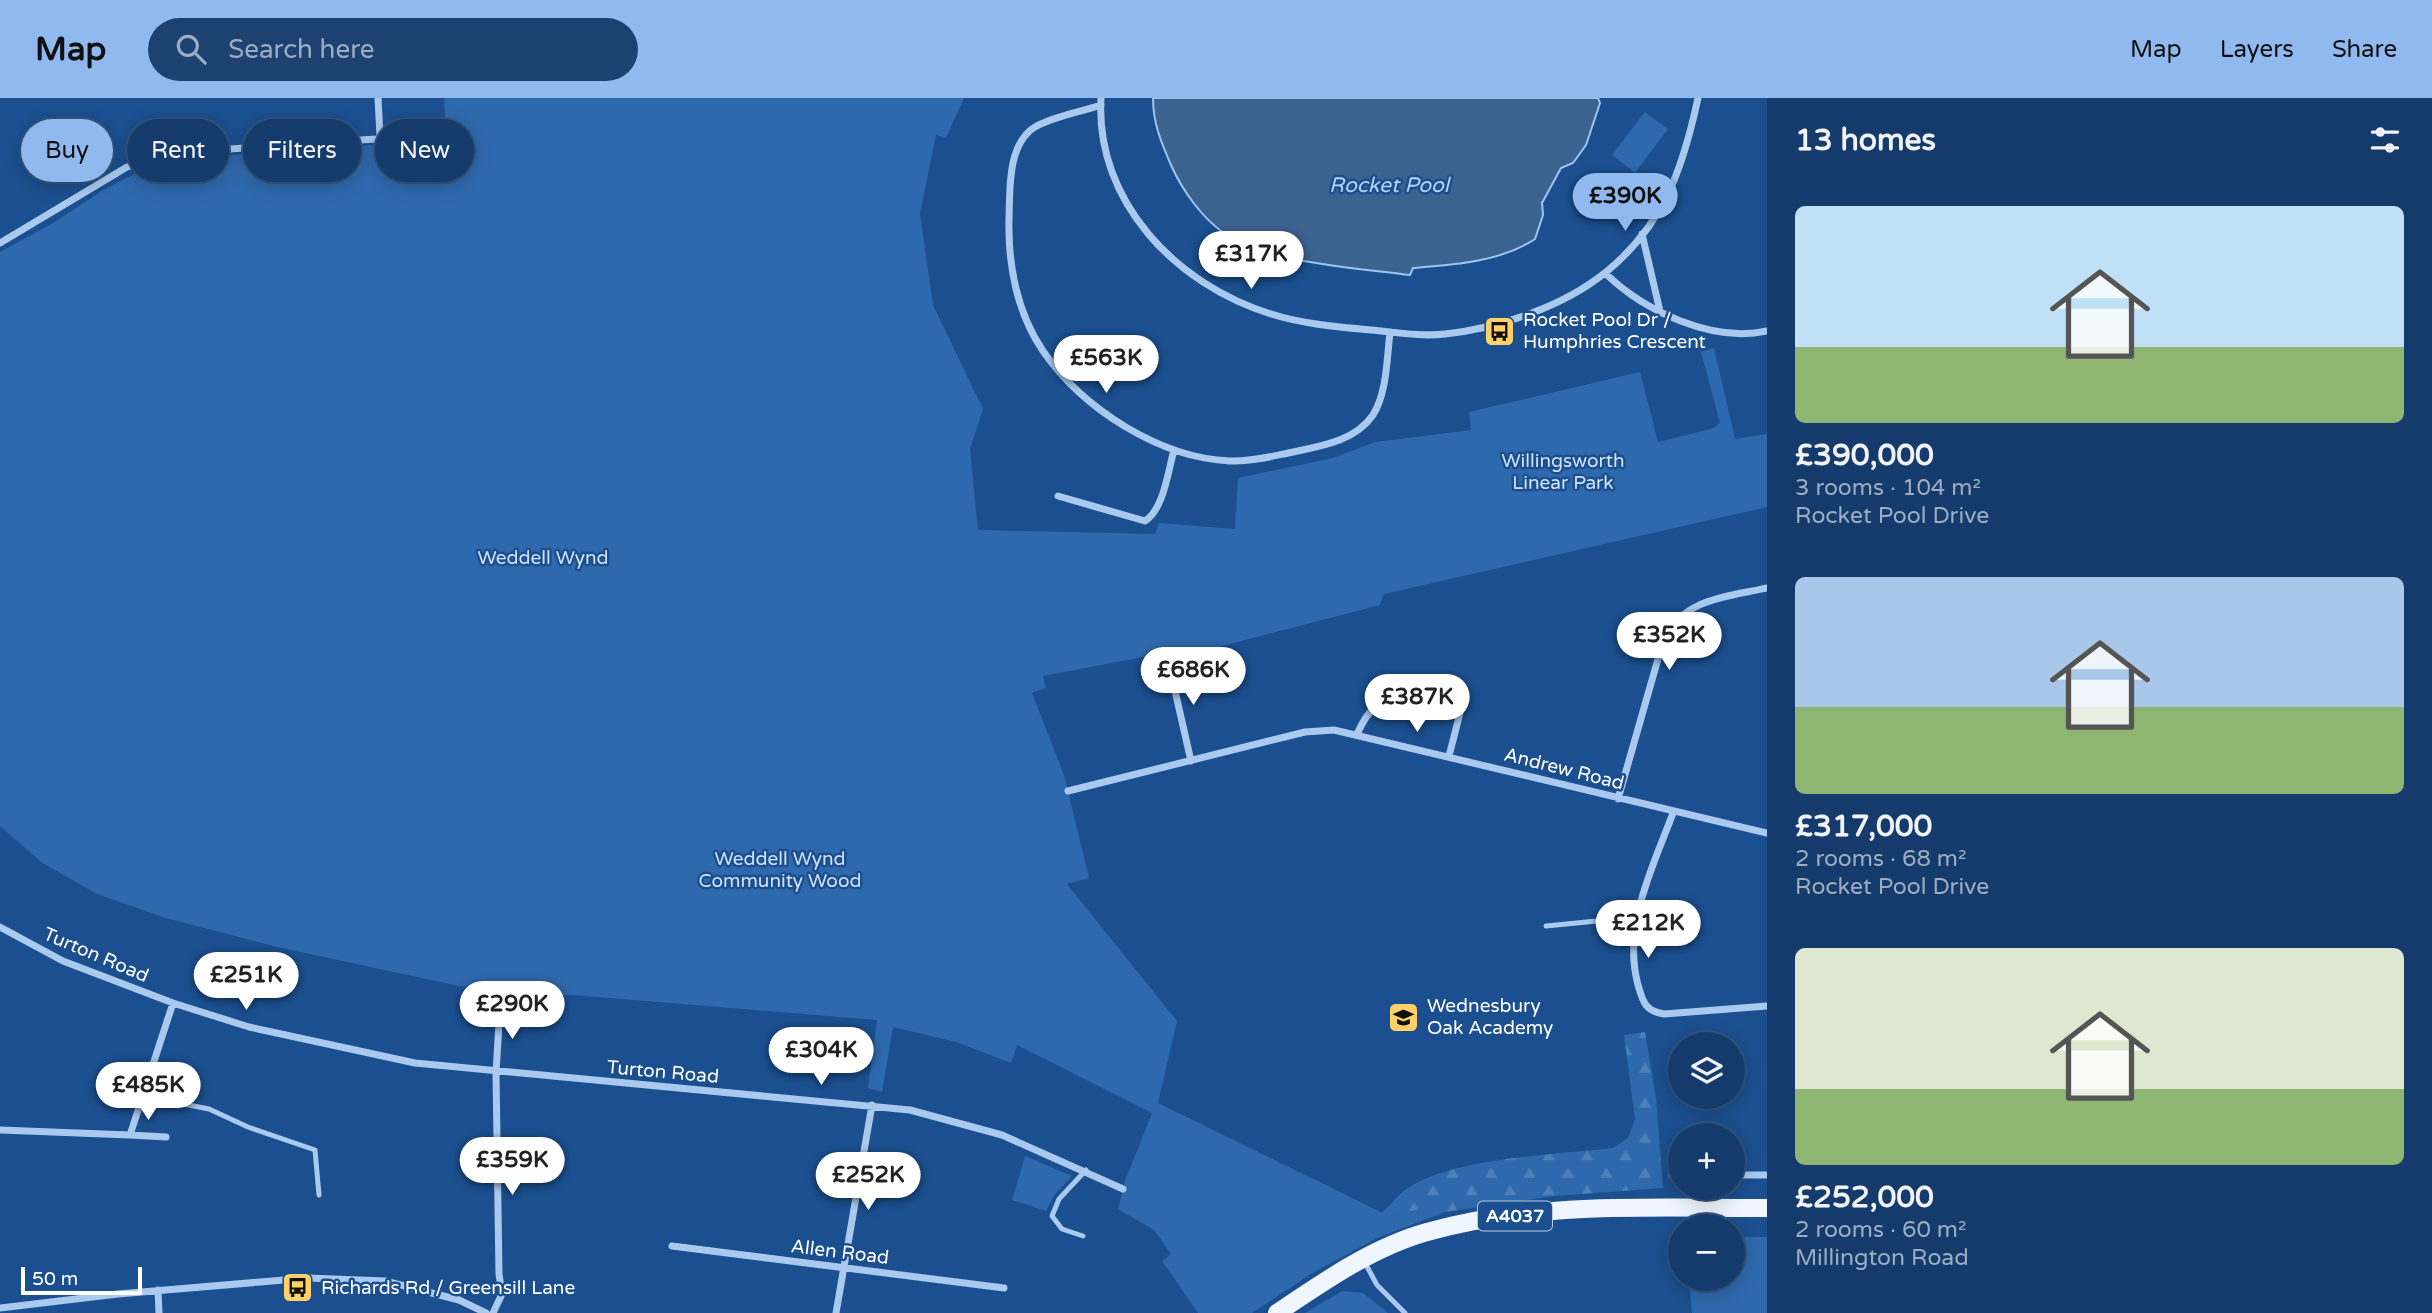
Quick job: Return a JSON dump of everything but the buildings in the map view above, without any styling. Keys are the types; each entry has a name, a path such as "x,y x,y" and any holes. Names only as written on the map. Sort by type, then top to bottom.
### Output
{"main road":[{"name":"A4037","path":"1277,1313 1362,1259 1425,1232 1500,1217 1597,1210 1767,1208"}],"street":[{"path":"378,98 379,119"},
{"path":"1390,332 1387,363 1374,413 1361,427 1333,444 1267,458 1231,461 1174,450 1132,429 1070,383 1043,351 1022,309 1011,272 1010,181 1018,149 1027,133 1037,125 1101,102 1109,167 1128,208 1163,252 1239,301 1272,314 1335,327 1443,334 1533,312 1605,273 1654,220 1679,174 1698,98"},
{"path":"0,242 127,167 170,153 375,136"},
{"path":"1642,234 1660,311"},
{"path":"1605,273 1626,294 1660,311 1721,332 1767,331"},
{"path":"1058,496 1144,521 1152,516 1157,507 1174,450"},
{"path":"1618,799 1664,638 1672,623 1697,604 1767,589"},
{"path":"1168,660 1191,761"},
{"path":"1357,734 1368,713 1378,705 1429,692 1444,694 1453,701 1460,713 1450,756"},
{"name":"Andrew Road","path":"1068,791 1305,732 1334,730 1450,756 1673,813 1767,833"},
{"path":"1673,813 1634,925 1634,969 1644,1004 1651,1012 1664,1014 1767,1006"},
{"name":"Turton Road","path":"0,927 63,961 173,1003 249,1027 367,1053 496,1073 910,1110 1002,1135 1124,1189"},
{"path":"130,1135 173,1003"},
{"path":"494,1313 502,1294 499,1274 496,1073 500,1007"},
{"path":"836,1313 872,1105"},
{"path":"0,1130 166,1137"},
{"path":"1745,1175 1767,1175"},
{"name":"Allen Road","path":"672,1246 1004,1288"},
{"path":"0,1308 158,1290 308,1278 385,1281 459,1300 486,1313"},
{"path":"158,1290 159,1313"}],"lane":[{"path":"1546,926 1607,920 1634,925"},
{"path":"143,1096 194,1104 315,1150 319,1195"},
{"path":"1083,1236 1062,1229 1052,1216 1059,1199 1086,1170"},
{"path":"1362,1259 1377,1285 1405,1313"}],"green space":[{"name":"Weddell Wynd","path":"444,98 964,98 946,138 936,135 920,214 933,305 983,409 970,449 978,530 1155,534 1159,523 1235,529 1238,478 1333,458 1375,442 1471,430 1469,412 1640,372 1658,442 1714,428 1720,423 1701,352 1714,348 1735,439 1767,434 1767,507 1384,594 1380,605 1168,660 1159,654 1043,676 1046,688 1032,693 1064,775 1089,878 1067,884 1177,1021 1158,1103 1389,1216 1435,1206 1445,1212 1377,1238 1311,1274 1252,1313 1198,1313 1162,1261 1171,1254 1154,1230 1118,1209 1125,1181 1152,1113 1017,1045 1011,1063 956,1042 893,1027 882,1092 868,1088 877,1020 572,995 517,995 473,989 273,946 166,918 97,894 41,862 0,826 0,252 127,178 127,182 229,182 229,155 243,154 243,182 361,182 361,146 375,145 375,182 474,182 474,119 441,119 445,118"},
{"path":"1645,112 1668,129 1635,173 1612,155"},
{"path":"1645,1032 1656,1098 1663,1188 1555,1196 1445,1212 1435,1206 1389,1216 1382,1213 1405,1190 1449,1170 1505,1159 1613,1148 1628,1138 1635,1119 1624,1035"},
{"path":"1025,1156 1072,1176 1055,1194 1046,1211 1012,1200"},
{"path":"1745,1237 1767,1237 1767,1313 1692,1313 1690,1291 1745,1291"},
{"path":"1342,1291 1363,1293 1388,1313 1305,1313"}],"water":[{"name":"Rocket Pool","path":"1153,98 1598,98 1600,103 1586,145 1573,163 1561,168 1542,203 1543,215 1535,239 1522,247 1492,257 1460,264 1413,268 1410,275 1290,258 1245,244 1218,229 1187,194 1176,175 1158,132"}],"place":[{"name":"Rocket Pool Dr / Humphries Crescent","path":"1500,331"},
{"name":"Wednesbury Oak Academy","path":"1404,1017"},
{"name":"Richards Rd / Greensill Lane","path":"298,1288"}],"park label":[{"name":"Willingsworth Linear Park","path":"1563,472"},
{"name":"Weddell Wynd Community Wood","path":"780,870"}]}
